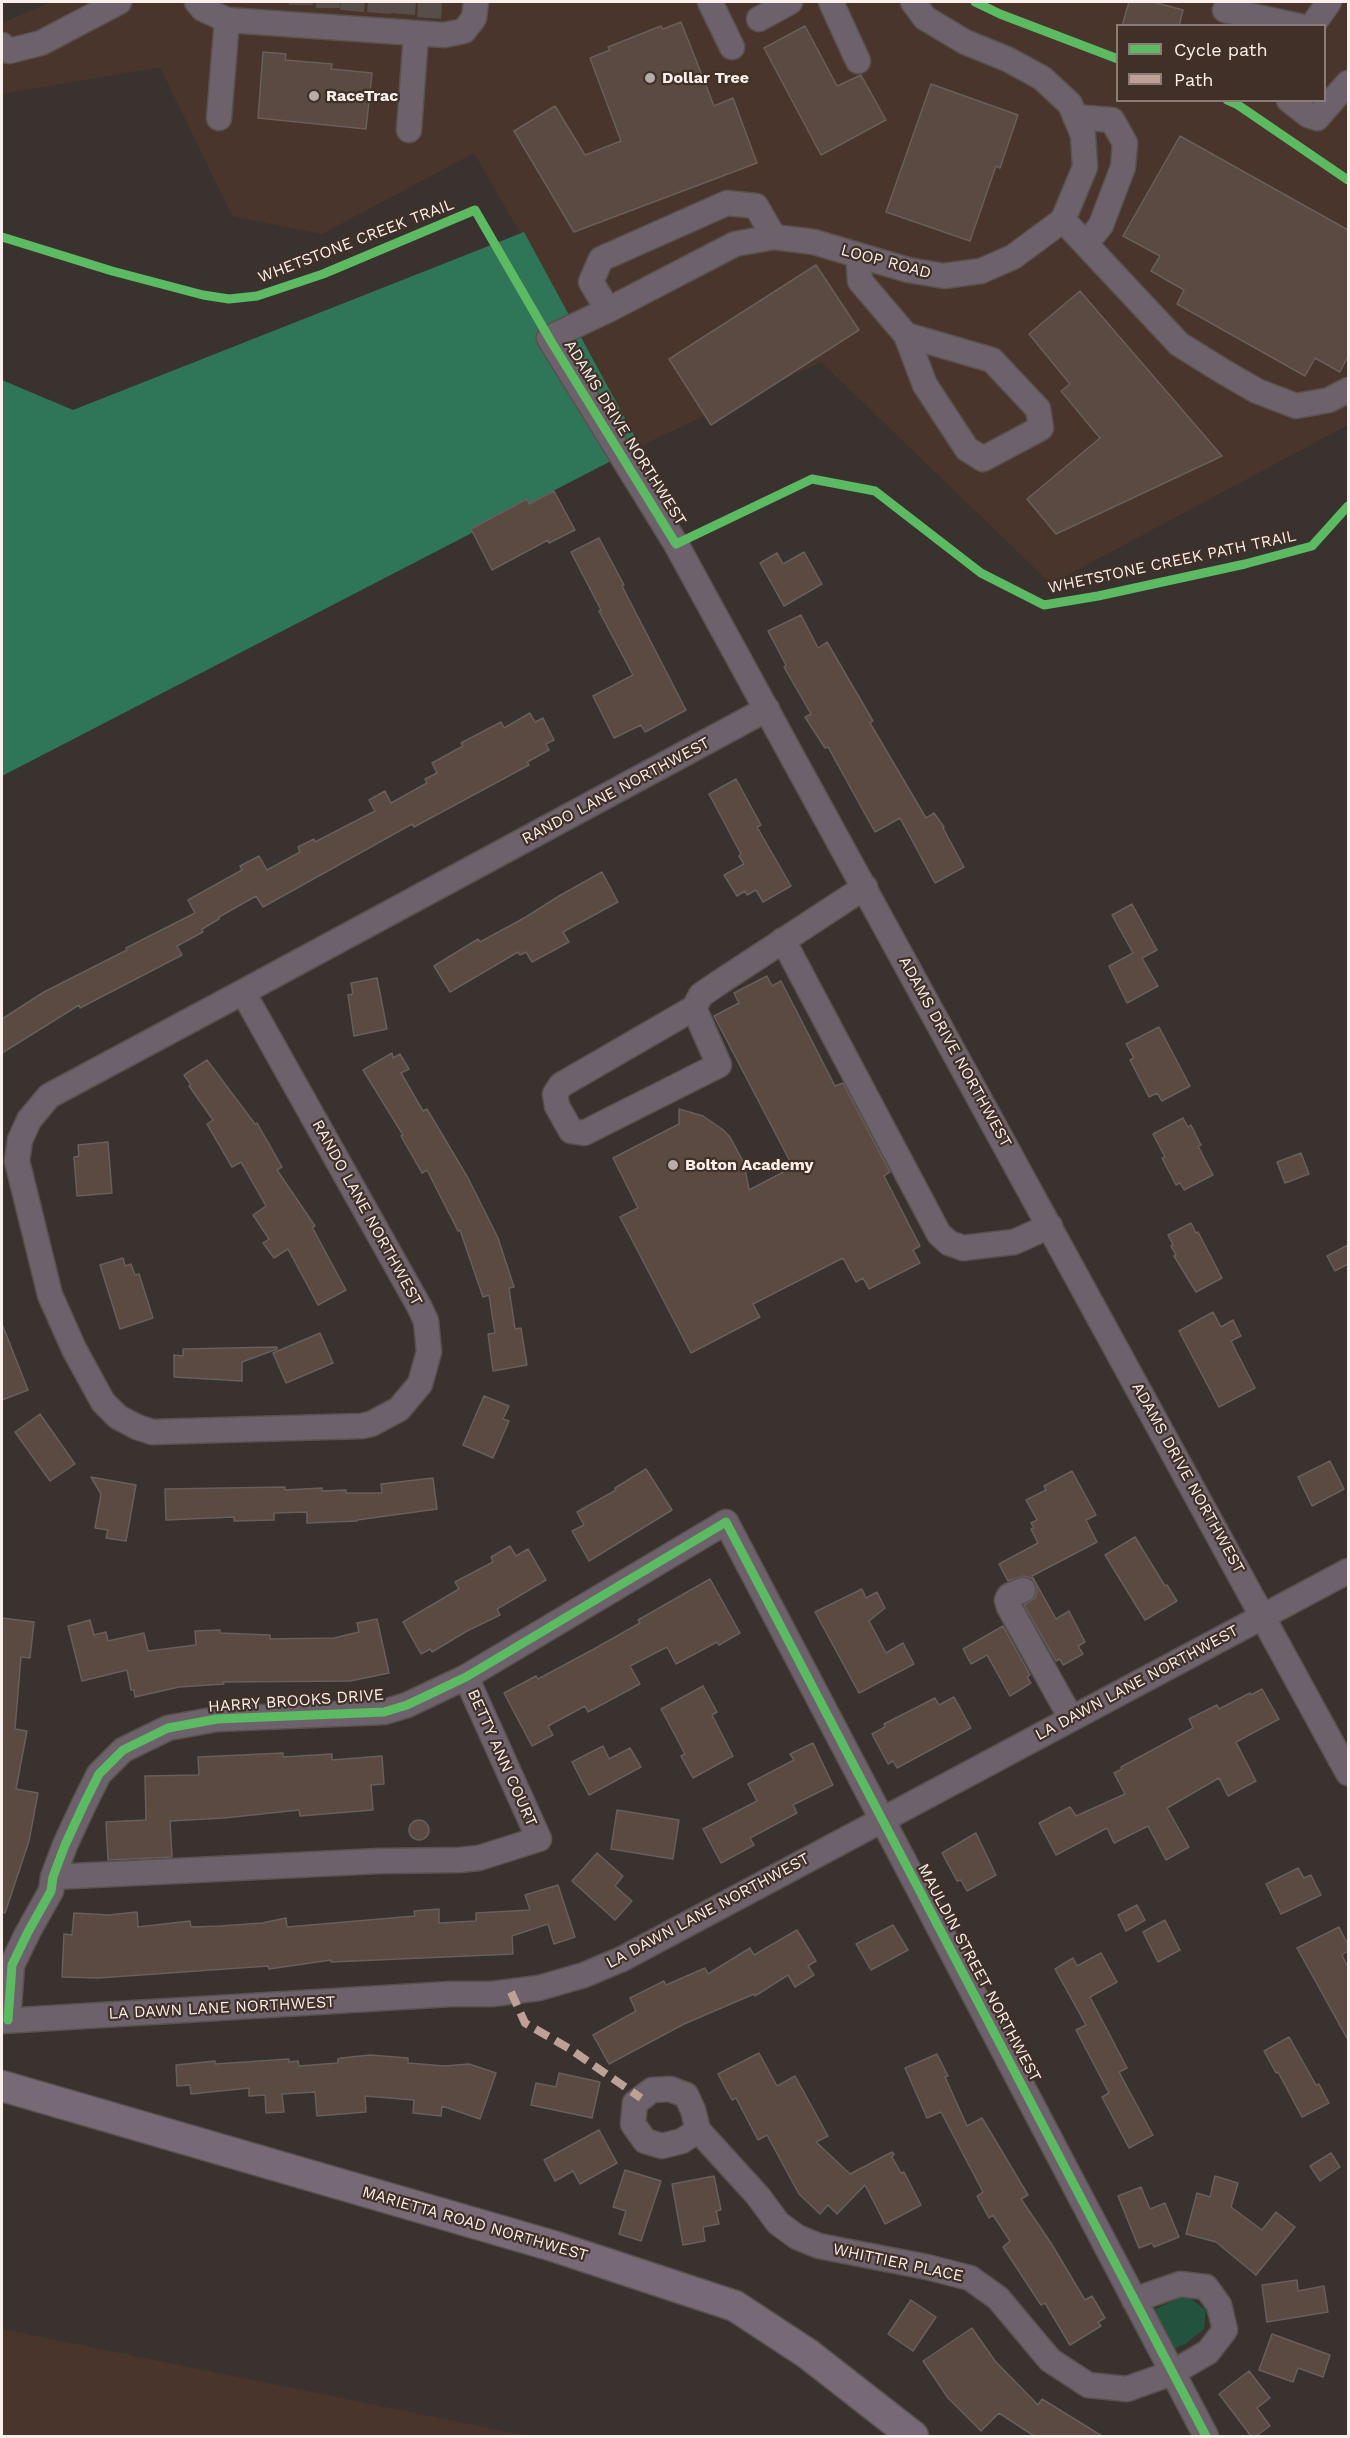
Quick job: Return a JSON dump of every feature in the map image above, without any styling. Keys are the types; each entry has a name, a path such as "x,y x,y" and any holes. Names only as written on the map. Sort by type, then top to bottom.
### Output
{"main road":[{"name":"MARIETTA ROAD NORTHWEST","path":"2,2086 554,2246 735,2306 808,2354 913,2436"}],"street":[{"path":"2,45 9,51 41,43 118,2"},
{"path":"197,2 203,9 237,14 272,13 327,17 405,25 444,35 464,31 474,18 476,2"},
{"path":"710,2 732,47"},
{"path":"759,19 790,2"},
{"path":"831,2 858,61"},
{"path":"913,2 925,18 965,42 1007,59 1042,78 1070,104 1083,135 1085,167 1063,220 1179,344 1257,391 1296,406 1329,400 1348,390"},
{"path":"1313,24 1329,2"},
{"path":"1225,12 1288,24"},
{"path":"219,118 237,14"},
{"path":"405,25 409,130"},
{"path":"1292,102 1308,115 1317,118 1348,83"},
{"path":"1075,117 1112,120 1125,143 1123,167 1101,225 1086,244"},
{"path":"608,310 591,282 602,259 727,203 756,206 774,237"},
{"name":"LOOP ROAD","path":"550,340 735,244 774,237 814,242 908,270 944,276 981,270 1013,256 1063,220"},
{"path":"858,255 860,280 906,335 925,385 967,449 983,459 1041,428 1038,409 992,360 906,335"},
{"name":"ADAMS DRIVE NORTHWEST","path":"550,340 676,544 1348,1773"},
{"name":"RANDO LANE NORTHWEST","path":"243,992 414,1296 426,1322 429,1352 420,1384 399,1409 371,1424 152,1432 118,1417 103,1402 74,1349 50,1295 17,1161 20,1140 29,1120 49,1096 767,709"},
{"path":"694,1008 719,1065 584,1133 571,1131 557,1106 555,1094 561,1085 694,1008 701,995 865,887"},
{"path":"783,940 939,1234 949,1243 963,1248 1014,1242 1050,1226"},
{"name":"HARRY BROOKS DRIVE","path":"5,2020 12,1965 51,1890 53,1877 70,1835 99,1774 123,1750 168,1728 217,1719 384,1712 407,1705 466,1677 726,1522"},
{"name":"MAULDIN STREET NORTHWEST","path":"726,1522 1206,2436"},
{"name":"LA DAWN LANE NORTHWEST","path":"5,2020 439,1995 492,1994 539,1988 584,1975 622,1959 1348,1570"},
{"path":"1023,1590 1009,1596 1007,1600 1009,1606 1071,1718"},
{"name":"BETTY ANN COURT","path":"53,1877 367,1862 459,1860 479,1858 539,1839 466,1677"},
{"name":"WHITTIER PLACE","path":"698,2130 758,2196 778,2223 797,2237 819,2246 927,2266 970,2278 998,2298 1050,2360 1088,2385 1126,2389 1172,2373 1208,2352 1225,2330 1219,2305 1206,2287 1180,2284 1134,2300"}],"shaded area":[{"path":"51,2 1348,2 1348,425 1051,584 821,362 640,446 592,357 474,153 322,234 232,216 160,67 2,94 2,23"},
{"path":"2,2329 528,2436 2,2436"}],"green space":[{"path":"524,232 640,446 2,776 2,380 73,410"},
{"path":"1185,2295 1206,2310 1204,2329 1185,2344 1173,2349 1154,2310"}],"building":[{"path":"1129,2 1153,2 1183,10 1180,24 1123,24"},
{"path":"681,22 714,106 733,98 757,163 574,232 514,131 555,106 585,155 621,141 590,58 610,50 608,47 661,26 663,29"},
{"path":"805,26 837,86 861,75 886,120 821,155 764,48"},
{"name":"RaceTrac","path":"263,52 286,54 285,60 332,64 331,69 372,73 366,129 258,118"},
{"path":"931,84 1018,115 1000,168 996,166 970,241 886,212"},
{"path":"1180,136 1348,230 1348,356 1340,372 1315,358 1305,376 1177,304 1184,290 1151,271 1160,256 1123,236"},
{"path":"816,265 859,330 711,425 669,359"},
{"path":"1080,291 1222,456 1056,534 1027,499 1100,438 1061,391 1070,384 1029,334"},
{"path":"554,491 575,530 549,543 548,540 492,570 471,529 527,499 529,504"},
{"path":"599,538 686,710 645,732 641,725 614,738 593,696 633,675 571,552"},
{"path":"804,552 822,584 784,606 760,563 777,553 783,564"},
{"path":"801,615 818,648 827,642 873,721 870,723 926,818 934,813 944,827 964,867 935,883 900,818 875,832 828,747 825,748 805,717 811,714 784,667 786,665 768,631"},
{"path":"530,713 535,722 543,718 554,740 546,744 549,750 527,762 529,765 414,827 412,824 263,907 256,896 219,917 202,929 203,932 177,946 182,955 80,1008 79,1005 2,1053 2,1019 44,992 195,913 188,900 242,870 240,866 259,856 267,870 300,852 298,847 314,839 315,842 375,811 369,800 385,791 391,803 427,783 425,779 437,773 432,763 463,746 461,743 501,722 504,728"},
{"path":"736,779 761,825 757,827 791,886 763,902 756,890 747,895 745,891 737,896 724,875 744,864 709,794"},
{"path":"602,872 618,902 563,932 569,942 532,962 526,952 520,955 518,952 450,992 434,966 478,939 480,942 526,917"},
{"path":"1132,904 1157,950 1142,958 1158,986 1127,1003 1109,966 1133,953 1112,915"},
{"name":"Bolton Academy","path":"767,976 772,986 781,981 835,1086 843,1083 890,1172 884,1176 920,1246 913,1250 920,1263 869,1289 863,1278 856,1282 843,1258 753,1304 760,1317 691,1353 620,1217 638,1208 613,1158 679,1124 679,1109 703,1116 730,1137 744,1163 749,1190 793,1167 714,1016 739,1003 734,993"},
{"path":"377,978 387,1029 354,1036 348,995 353,994 351,983"},
{"path":"1159,1027 1190,1086 1162,1101 1157,1093 1149,1097 1130,1060 1134,1058 1126,1044"},
{"path":"392,1053 393,1058 400,1054 409,1069 401,1073 423,1111 427,1109 468,1178 498,1238 514,1287 509,1288 515,1329 521,1328 527,1365 493,1371 488,1334 495,1333 489,1295 483,1297 460,1230 458,1231 427,1170 422,1173 401,1136 403,1135 363,1070"},
{"path":"207,1060 255,1124 257,1123 282,1167 277,1170 315,1226 312,1227 346,1290 318,1305 288,1249 274,1258 263,1243 269,1239 253,1215 266,1206 241,1162 232,1167 207,1124 213,1120 184,1075"},
{"path":"1183,1118 1188,1127 1191,1125 1201,1145 1198,1146 1213,1175 1184,1190 1180,1183 1176,1185 1153,1134"},
{"path":"108,1142 112,1193 77,1196 74,1157 79,1156 78,1145"},
{"path":"1301,1153 1309,1174 1285,1183 1277,1162"},
{"path":"1191,1223 1222,1278 1196,1292 1174,1256 1176,1255 1168,1235"},
{"path":"1348,1245 1348,1264 1335,1271 1327,1256"},
{"path":"123,1258 125,1266 131,1264 135,1275 139,1274 153,1318 120,1329 100,1265"},
{"path":"1213,1312 1221,1327 1233,1320 1241,1336 1231,1341 1255,1388 1219,1407 1179,1331"},
{"path":"2,1324 28,1390 2,1400"},
{"path":"320,1333 333,1363 286,1383 273,1353"},
{"path":"277,1347 277,1349 242,1362 242,1381 174,1377 174,1355 183,1356 183,1349"},
{"path":"484,1396 509,1406 503,1419 509,1421 493,1458 463,1445"},
{"path":"40,1414 75,1464 50,1481 15,1432"},
{"path":"1330,1461 1344,1489 1312,1506 1298,1477"},
{"path":"646,1469 672,1510 589,1561 572,1531 584,1525 577,1512 616,1490 615,1488"},
{"path":"1072,1471 1096,1515 1086,1520 1097,1542 1032,1576 1056,1619 1069,1611 1085,1642 1078,1646 1083,1654 1063,1665 1060,1659 1056,1661 1024,1605 1035,1598 1036,1584 1031,1578 1024,1576 1008,1581 999,1564 1038,1543 1031,1529 1034,1528 1031,1523 1037,1520 1026,1500 1046,1490 1044,1486"},
{"path":"91,1477 136,1485 126,1541 106,1538 108,1530 95,1528 101,1494"},
{"path":"433,1478 437,1509 357,1521 307,1523 307,1512 274,1513 274,1520 234,1521 234,1517 166,1520 165,1489 285,1487 285,1490 322,1488 322,1491 346,1490 346,1493 382,1493 381,1484"},
{"path":"1135,1537 1165,1586 1167,1585 1177,1601 1145,1620 1105,1555"},
{"path":"510,1546 516,1556 528,1549 546,1580 497,1609 500,1615 432,1652 430,1649 421,1654 403,1622 459,1589 455,1582 493,1562 491,1557"},
{"path":"710,1579 740,1633 719,1645 717,1642 676,1664 667,1647 630,1666 640,1684 588,1712 585,1706 548,1726 553,1735 532,1746 504,1693 536,1676 538,1679 594,1649 640,1623 638,1620"},
{"path":"862,1589 866,1598 877,1592 885,1608 869,1621 886,1653 903,1643 914,1664 859,1693 815,1612"},
{"path":"2,1618 34,1622 30,1658 21,1657 15,1729 27,1731 16,1789 38,1793 29,1841 5,1913 2,1912"},
{"path":"377,1619 389,1673 350,1681 223,1682 224,1684 179,1687 135,1697 134,1690 131,1690 127,1670 82,1681 68,1626 90,1620 94,1635 106,1632 108,1641 144,1633 148,1651 196,1645 195,1631 220,1630 220,1633 270,1635 270,1639 334,1638 359,1632 357,1623"},
{"path":"1003,1626 1030,1675 1027,1677 1031,1683 1010,1696 987,1655 971,1664 963,1649"},
{"path":"703,1686 717,1712 712,1715 733,1756 693,1778 681,1756 685,1754 661,1709"},
{"path":"1262,1689 1279,1719 1236,1742 1256,1781 1228,1796 1219,1778 1167,1808 1189,1847 1166,1860 1148,1826 1114,1843 1107,1828 1056,1855 1039,1823 1070,1807 1076,1816 1125,1794 1114,1773 1122,1769 1121,1767 1193,1728 1189,1719 1217,1705 1219,1709"},
{"path":"954,1697 971,1728 897,1768 893,1761 888,1764 872,1734 885,1727 884,1724 935,1698 939,1705"},
{"path":"813,1743 833,1785 793,1805 797,1813 750,1838 754,1845 721,1863 703,1829 757,1801 748,1784 794,1760 790,1754"},
{"path":"603,1746 609,1759 630,1748 641,1767 589,1795 572,1762"},
{"path":"283,1753 283,1757 332,1754 332,1760 382,1756 384,1784 371,1785 373,1810 300,1816 299,1810 170,1821 172,1857 108,1860 106,1822 146,1820 145,1776 199,1775 198,1757"},
{"path":"617,1810 679,1820 673,1859 611,1849"},
{"path":"419,1820 426,1823 429,1830 426,1837 419,1840 412,1837 409,1830 412,1823"},
{"path":"976,1833 996,1875 967,1891 961,1880 957,1881 942,1853"},
{"path":"597,1853 623,1876 615,1886 632,1901 615,1920 572,1881"},
{"path":"1298,1868 1304,1878 1311,1875 1321,1895 1281,1914 1266,1884"},
{"path":"558,1885 575,1937 554,1944 548,1924 512,1936 513,1954 331,1962 331,1960 269,1969 268,1966 98,1978 62,1977 64,1934 72,1935 74,1913 108,1915 137,1912 138,1927 190,1921 191,1927 220,1926 262,1923 286,1918 287,1927 415,1916 414,1911 439,1909 439,1923 476,1921 476,1913 530,1910 525,1895"},
{"path":"1137,1905 1145,1920 1126,1931 1118,1915"},
{"path":"1165,1920 1180,1950 1158,1962 1143,1932"},
{"path":"893,1925 908,1950 871,1970 856,1944"},
{"path":"1339,1927 1348,1945 1348,1951 1342,1955 1348,1967 1348,2040 1297,1948"},
{"path":"797,1930 816,1961 808,1966 814,1975 795,1987 788,1975 755,1996 754,1994 684,2024 609,2064 593,2035 636,2011 630,1998 664,1981 666,1985 705,1968 708,1974 750,1948 754,1955"},
{"path":"1101,1953 1117,1982 1090,1997 1127,2068 1119,2072 1153,2135 1129,2148 1102,2097 1109,2093 1076,2030 1086,2025 1055,1969 1073,1958 1077,1966"},
{"path":"1289,2037 1329,2103 1302,2117 1264,2051"},
{"path":"759,2053 777,2086 795,2076 828,2136 816,2142 850,2174 892,2152 894,2154 892,2157 901,2173 904,2172 921,2205 885,2224 865,2185 837,2214 828,2205 820,2214 799,2194 767,2135 758,2140 736,2098 732,2100 718,2074"},
{"path":"937,2054 967,2126 982,2118 1028,2195 1021,2199 1085,2300 1092,2296 1105,2318 1098,2322 1101,2326 1070,2345 1045,2303 1041,2305 1003,2247 1010,2241 993,2215 989,2218 977,2196 983,2192 941,2112 927,2118 905,2068"},
{"path":"370,2055 408,2058 408,2063 445,2066 469,2064 496,2073 480,2119 442,2106 441,2116 413,2113 414,2100 365,2096 366,2112 317,2116 315,2092 282,2094 284,2112 266,2113 265,2095 249,2096 249,2088 191,2094 190,2085 177,2086 176,2065 215,2061 215,2064 289,2059 289,2062 298,2061 299,2066 338,2063 338,2059 341,2058"},
{"path":"559,2073 600,2082 592,2118 531,2105 536,2083 556,2087"},
{"path":"599,2130 617,2163 580,2184 573,2171 555,2181 544,2160"},
{"path":"1331,2153 1340,2167 1320,2181 1310,2166"},
{"path":"625,2170 661,2181 641,2241 619,2234 626,2211 613,2207"},
{"path":"714,2176 721,2210 716,2211 719,2224 703,2227 705,2241 683,2245 672,2184"},
{"path":"1215,2176 1238,2183 1231,2207 1262,2230 1276,2212 1295,2227 1256,2275 1216,2242 1186,2234 1197,2193 1210,2197"},
{"path":"1141,2187 1150,2209 1165,2203 1179,2237 1154,2247 1152,2243 1139,2248 1118,2196"},
{"path":"1297,2280 1298,2291 1324,2286 1328,2312 1267,2322 1262,2285"},
{"path":"911,2300 936,2317 913,2351 888,2334"},
{"path":"972,2328 995,2361 1038,2405 1042,2399 1102,2436 1034,2436 999,2413 981,2431 948,2398 923,2361"},
{"path":"1272,2334 1330,2355 1323,2377 1298,2368 1293,2382 1259,2370"},
{"path":"1249,2371 1270,2398 1257,2408 1270,2426 1256,2436 1251,2436 1219,2394"}],"tunnel":[{"path":"328,2 328,8"},
{"path":"352,11 353,2"},
{"path":"379,13 380,2"},
{"path":"403,14 404,2"},
{"path":"429,18 430,2"}],"marked path":[{"path":"511,1992 525,2023 570,2049 641,2098"}],"cycle path":[{"path":"975,2 1000,14 1116,58"},
{"path":"1231,102 1348,180"},
{"name":"WHETSTONE CREEK TRAIL","path":"2,237 112,271 203,295 229,299 257,296 323,274 475,210 552,343 676,544 812,479 875,491 981,573 1044,605 1098,596 1245,564 1312,546 1348,506"},
{"path":"8,2020 12,1965 51,1891 53,1877 65,1845 99,1774 123,1750 168,1728 217,1719 384,1712 407,1705 466,1677 726,1522 1206,2436"}],"place":[{"name":"Dollar Tree","path":"650,78"},
{"name":"RaceTrac","path":"314,96"},
{"name":"Bolton Academy","path":"673,1165"}]}
